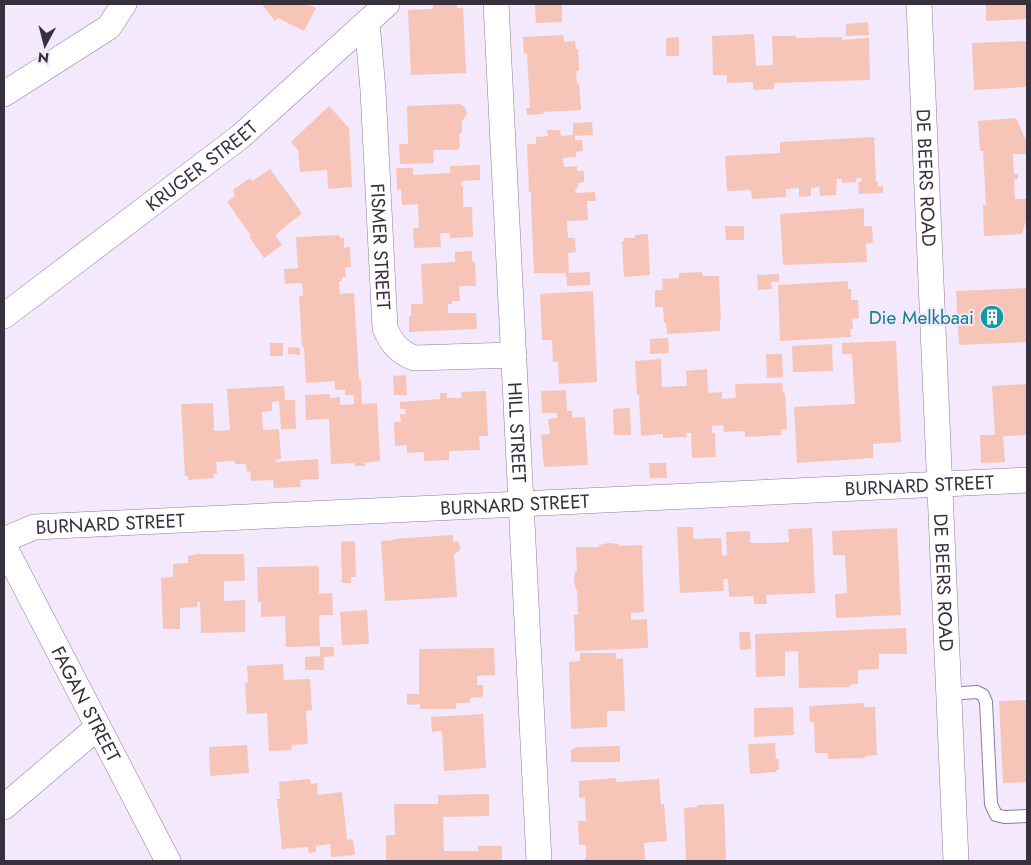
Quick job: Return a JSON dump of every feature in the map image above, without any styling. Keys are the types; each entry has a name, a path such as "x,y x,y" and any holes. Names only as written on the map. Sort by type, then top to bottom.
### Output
{"street":[{"path":"4,94 109,27 124,4"},
{"name":"KRUGER STREET","path":"4,316 240,136 387,4"},
{"name":"HILL STREET","path":"496,4 539,861"},
{"name":"DE BEERS ROAD","path":"919,4 956,861"},
{"name":"FISMER STREET","path":"367,22 373,90 385,328 389,338 404,354 414,358 514,354"},
{"name":"BURNARD STREET","path":"4,540 34,527 1027,480"},
{"name":"FAGAN STREET","path":"4,546 168,861"},
{"path":"4,807 98,727"}],"lane":[{"path":"948,694 977,692 983,695 986,702 991,804 996,815 1004,817 1027,816"}],"building":[{"path":"264,4 307,4 316,8 304,31 278,18 275,21 263,6"},
{"path":"433,4 457,4 457,8 463,8 466,73 411,75 408,10 433,9"},
{"path":"535,4 562,4 562,22 536,23"},
{"path":"986,4 1027,4 1027,19 986,21"},
{"path":"868,22 869,35 846,36 846,24"},
{"path":"754,34 756,66 773,65 772,36 796,36 796,38 842,37 842,40 869,38 870,80 774,83 774,89 753,90 753,82 727,83 727,75 713,75 712,36"},
{"path":"563,35 564,42 575,41 576,49 578,49 579,71 576,71 581,110 543,112 544,114 527,115 526,108 530,108 527,53 524,54 523,37"},
{"path":"679,37 679,56 666,56 666,38"},
{"path":"1027,41 1027,87 974,90 972,43"},
{"path":"459,104 465,107 467,114 462,121 462,132 459,135 460,147 458,150 433,150 434,163 400,164 399,144 408,144 407,106"},
{"path":"329,106 349,128 352,187 328,189 327,170 300,172 298,150 291,142"},
{"path":"1016,118 1027,143 1027,154 1013,154 1014,174 1018,174 1018,179 1014,179 1015,199 1027,199 1027,218 1022,234 984,236 983,205 986,205 983,151 980,151 978,121"},
{"path":"592,122 593,135 575,136 575,140 582,140 583,151 576,152 576,157 563,158 564,167 577,166 577,171 584,171 584,182 578,183 578,188 575,189 576,193 595,192 596,201 587,201 588,220 567,221 568,238 575,238 576,252 568,253 569,273 590,272 590,285 567,286 566,273 534,273 527,144 536,144 536,137 548,136 547,130 560,130 561,136 573,135 573,123"},
{"path":"874,137 876,182 878,181 878,187 883,186 883,193 859,194 858,182 861,182 862,178 856,178 856,182 842,183 842,179 837,179 836,195 820,196 819,187 811,188 811,196 799,197 799,188 786,189 786,197 752,199 751,190 727,191 725,156 780,153 780,142"},
{"path":"480,165 480,180 461,181 461,186 463,186 463,207 472,207 473,237 450,238 450,233 440,233 441,247 414,248 413,228 419,228 418,204 402,205 401,189 397,190 396,168 413,168 413,175 450,173 450,166"},
{"path":"270,169 302,213 275,235 282,245 264,258 250,238 250,234 227,202 235,196 233,190 250,178 252,181"},
{"path":"864,208 864,226 872,226 873,243 866,244 867,262 783,265 780,214"},
{"path":"725,226 744,226 744,240 726,240"},
{"path":"648,234 650,275 624,277 622,241 624,241 624,238 635,238 635,235"},
{"path":"339,235 340,238 344,238 344,248 350,247 351,267 345,267 346,277 342,277 342,281 339,281 340,294 354,293 362,404 377,403 380,461 364,463 365,466 355,466 355,463 331,464 329,419 306,420 305,395 330,394 330,398 340,397 340,405 354,404 354,395 345,395 345,390 335,390 335,381 306,383 299,296 303,296 302,283 285,284 284,269 298,268 296,237"},
{"path":"472,251 472,262 475,261 476,286 459,286 460,301 452,301 452,304 448,304 448,313 476,313 477,329 409,332 411,304 423,304 421,264 455,262 455,252"},
{"path":"702,272 703,276 719,276 720,331 667,334 663,307 655,307 655,290 663,290 662,279 679,278 679,273"},
{"path":"779,274 779,282 771,282 772,289 758,290 757,275"},
{"path":"848,281 848,289 851,289 851,300 858,300 859,318 852,319 853,329 850,329 851,337 780,341 778,285"},
{"name":"Die Melkbaai","path":"1027,288 1027,342 959,345 956,291"},
{"path":"593,291 597,382 559,384 558,362 553,362 552,340 542,340 540,294"},
{"path":"668,338 669,353 650,354 650,339"},
{"path":"896,341 901,442 873,444 873,458 797,463 794,407 855,404 852,354 842,354 842,343"},
{"path":"270,343 283,343 283,356 270,356"},
{"path":"832,344 833,371 793,372 792,346"},
{"path":"288,347 300,348 300,355 288,354"},
{"path":"766,354 782,354 783,377 767,378"},
{"path":"661,359 662,387 687,386 686,371 707,369 708,391 710,393 722,392 722,399 736,398 735,384 782,383 783,393 785,393 787,429 781,429 781,435 745,437 745,431 724,432 723,425 712,426 712,433 715,433 716,457 692,458 691,433 686,433 687,437 663,438 663,434 641,436 635,361"},
{"path":"406,375 407,395 394,395 393,376"},
{"path":"1027,384 1027,435 1003,436 1005,462 981,463 980,435 995,435 992,386"},
{"path":"284,386 285,400 295,400 296,429 281,429 279,401 272,402 272,411 262,412 263,430 279,429 281,459 276,459 276,462 318,459 319,479 300,480 301,487 274,488 273,480 251,481 250,471 247,472 246,464 235,464 235,461 216,462 217,474 213,474 214,478 188,480 188,476 185,476 181,404 213,403 214,431 230,430 227,389"},
{"path":"566,390 567,411 572,411 572,418 585,417 588,465 544,467 541,435 550,434 548,419 557,418 557,413 542,413 541,391"},
{"path":"486,391 488,436 479,436 480,450 449,451 449,460 424,461 424,452 407,453 407,445 395,446 394,422 401,422 400,414 406,414 405,409 400,409 400,402 440,399 440,393 447,393 447,398 462,398 461,392"},
{"path":"630,408 631,435 614,435 613,409"},
{"path":"649,463 666,463 667,478 650,478"},
{"path":"677,527 693,527 693,539 721,538 722,556 727,555 726,532 750,531 750,543 770,543 789,542 788,529 812,528 815,593 766,595 767,604 754,604 754,596 729,597 728,579 723,579 724,591 680,593"},
{"path":"897,528 901,615 836,618 835,594 847,593 845,555 833,555 832,531"},
{"path":"453,535 453,541 458,542 461,548 454,554 457,597 385,601 381,541"},
{"path":"355,541 356,577 351,577 351,583 342,583 341,542"},
{"path":"619,544 619,546 642,545 644,612 631,613 631,620 647,619 648,648 575,651 574,615 578,615 577,590 574,581 575,571 577,572 576,547 599,547 599,545"},
{"path":"198,554 244,554 245,581 224,581 224,601 245,600 245,632 201,633 200,601 197,602 197,607 180,608 180,629 163,629 161,578 173,577 173,564 188,563 188,556"},
{"path":"319,566 319,594 332,593 333,615 319,615 320,646 286,647 285,616 261,617 261,602 258,602 257,567"},
{"path":"367,610 369,644 342,645 340,612"},
{"path":"906,628 907,654 879,654 879,669 858,670 858,684 850,685 850,687 799,688 798,651 785,652 785,676 756,677 755,634"},
{"path":"739,632 750,632 751,649 740,650"},
{"path":"320,647 334,647 334,656 324,657 324,670 305,670 305,657 320,656"},
{"path":"494,648 495,675 477,676 477,685 483,685 483,697 470,698 470,703 456,703 456,709 420,709 420,704 407,705 407,694 419,694 419,649"},
{"path":"580,653 616,653 616,659 623,658 625,711 607,711 607,727 571,729 569,662 580,661"},
{"path":"283,664 284,680 310,679 312,710 306,711 308,744 291,745 292,750 269,751 267,713 247,714 245,683 248,682 247,666"},
{"path":"1027,700 1027,782 1003,783 999,701"},
{"path":"864,703 864,707 875,707 877,755 865,756 865,758 828,759 828,753 815,753 814,722 810,722 809,706"},
{"path":"793,707 794,735 754,737 754,708"},
{"path":"483,714 486,768 444,771 442,731 432,732 431,717"},
{"path":"775,743 779,770 776,770 776,772 750,774 748,744"},
{"path":"247,745 249,773 210,776 209,747"},
{"path":"620,746 620,762 571,762 571,750 578,747"},
{"path":"616,778 616,782 659,779 661,805 664,804 667,841 644,843 645,861 584,861 586,859 586,845 579,845 578,821 586,821 585,797 579,798 579,781"},
{"path":"310,779 311,784 317,783 318,795 342,792 347,840 353,839 355,855 331,857 330,844 316,846 316,852 309,853 308,847 282,849 277,799 280,799 279,782"},
{"path":"489,794 489,816 443,817 444,851 478,851 478,846 502,846 502,861 386,861 386,835 395,835 394,804 438,804 438,795"},
{"path":"724,804 726,861 686,861 684,808 697,807 697,805"}],"place":[{"name":"Die Melkbaai","path":"992,317"}]}
